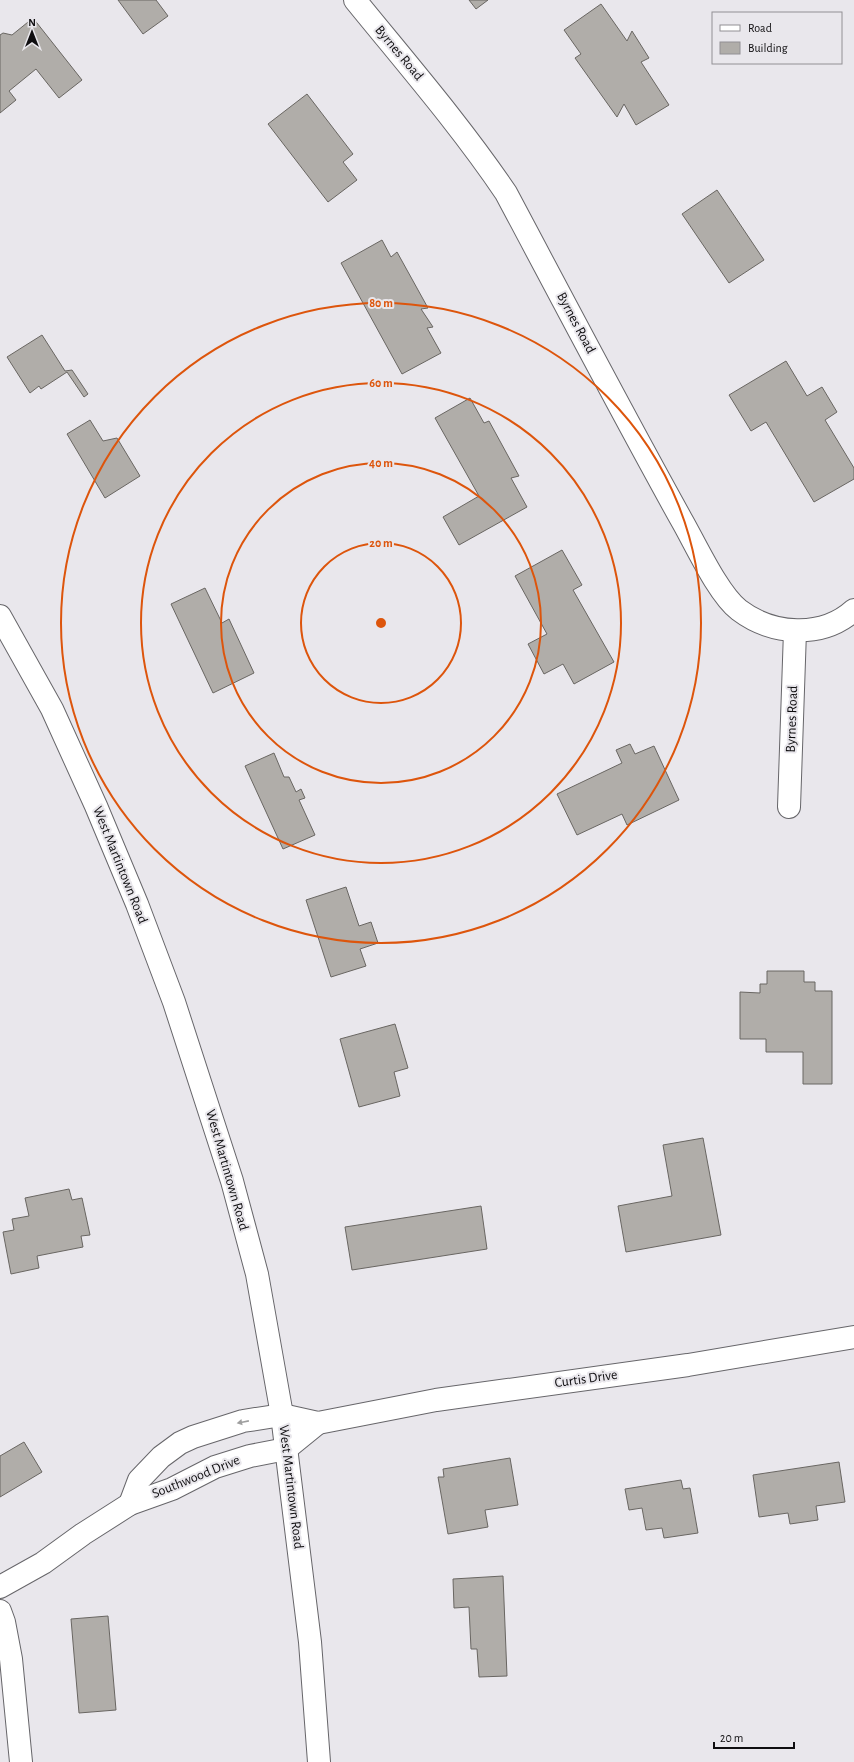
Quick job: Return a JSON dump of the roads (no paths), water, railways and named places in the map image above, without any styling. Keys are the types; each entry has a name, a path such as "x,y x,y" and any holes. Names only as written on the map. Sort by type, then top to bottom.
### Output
{"street":[{"name":"Byrnes Road","path":"355,0 447,111 478,151 506,193 667,494 724,594 738,610 756,621 775,628 795,631 816,629 836,622 846,618 854,610"},
{"name":"West Martintown Road","path":"0,616 52,709 93,799 137,904 174,1002 232,1181 257,1274 282,1415 310,1642 319,1762"},
{"name":"Byrnes Road","path":"789,807 795,631"},
{"name":"Curtis Drive","path":"282,1415 318,1423 436,1400 688,1365 854,1337"},
{"name":"Southwood Drive","path":"130,1504 139,1480 161,1457 180,1443 222,1426 282,1415"},
{"name":"Curtis Drive","path":"286,1449 318,1423"},
{"name":"Southwood Drive","path":"0,1587 44,1563 83,1534 130,1504 172,1489 215,1467 250,1456 286,1449"},
{"path":"0,1611 4,1622 11,1659 21,1762"}]}
